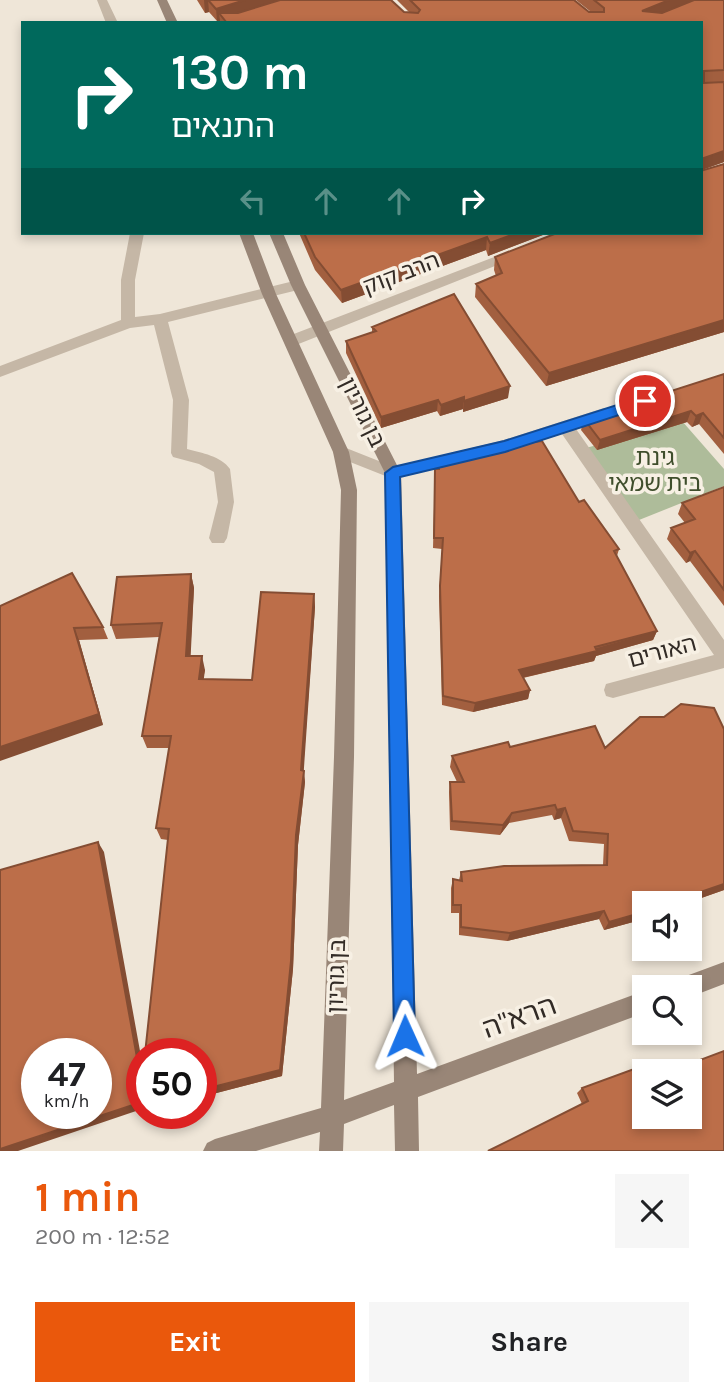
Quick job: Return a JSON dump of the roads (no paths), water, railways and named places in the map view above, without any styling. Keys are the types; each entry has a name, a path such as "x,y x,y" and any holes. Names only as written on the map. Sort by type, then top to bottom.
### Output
{"main road":[{"path":"162,0 172,21"},
{"name":"בן גוריון","path":"247,235 269,293 341,452 349,490 344,757 331,1151"},
{"name":"בן גוריון","path":"277,235 298,285 393,473 407,1151"},
{"path":"702,982 724,974"},
{"name":"הרא\"ה","path":"232,1150 331,1117 632,1006"}],"street":[{"path":"102,0 111,21"},
{"path":"128,323 128,281 137,235"},
{"name":"הרב קוק","path":"291,341 528,248"},
{"path":"0,372 128,323 160,319 298,285"},
{"path":"160,319 181,400 179,453 204,459 222,469 226,502 218,538"},
{"path":"341,452 393,473 505,446 618,410"},
{"path":"566,427 724,658"},
{"name":"האורים","path":"612,690 724,658"}],"park label":[{"name":"גינת בית שמאי","path":"655,470"}]}
